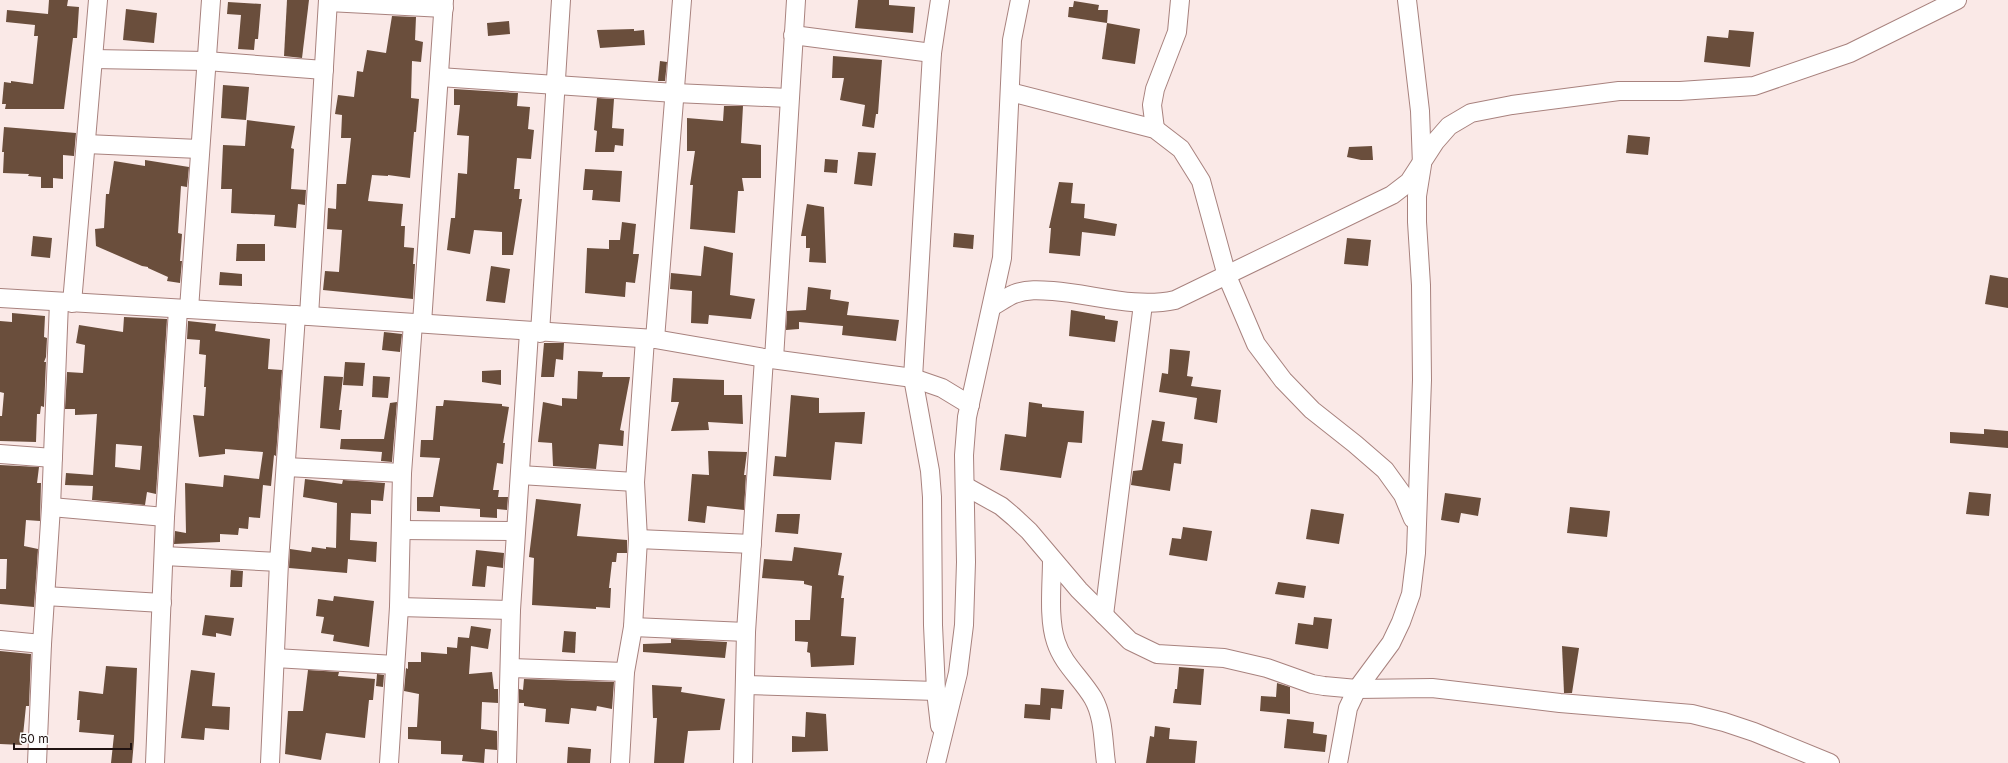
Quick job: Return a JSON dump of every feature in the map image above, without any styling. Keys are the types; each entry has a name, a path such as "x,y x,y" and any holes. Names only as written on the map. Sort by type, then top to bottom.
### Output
{"street":[{"path":"37,763 42,644 53,458 66,302 86,144 98,0"},
{"path":"155,763 165,517 200,149 211,0"},
{"path":"507,763 516,531 520,476 535,332 561,0"},
{"path":"620,763 625,672 633,627 638,539 635,482 675,93 682,0"},
{"path":"743,763 746,685 746,632 752,544 769,359 796,0"},
{"path":"940,0 932,53 913,378 930,470 932,497 936,691 941,738"},
{"path":"936,763 958,673 964,625 966,562 964,455 970,405 980,352 993,306 1002,258 1012,40 1019,0"},
{"path":"1155,129 1152,105 1155,89 1177,32 1180,0"},
{"path":"1339,762 1348,708 1358,689 1391,643 1401,622 1411,594 1416,553 1422,380 1421,285 1417,222 1418,196 1422,165 1420,111 1407,0"},
{"path":"993,306 1015,294 1035,289 1080,293 1143,304 1158,304 1175,300 1392,195 1409,182 1422,165 1435,142 1449,126 1472,113 1512,105 1619,91 1680,91 1754,86 1850,53 1957,0"},
{"path":"270,763 279,562 286,467 302,316 324,70 328,1 444,4 418,323 402,473 399,607 389,763"},
{"path":"793,35 932,53"},
{"path":"93,59 206,61 324,70"},
{"path":"439,77 675,93 789,98"},
{"path":"1010,92 1155,129 1181,149 1201,181 1227,276 1256,344 1283,380 1312,410 1385,470 1403,495 1416,525"},
{"path":"86,144 200,149"},
{"path":"0,298 418,323 650,339 769,359 913,378 942,388 970,405"},
{"path":"1104,615 1143,304"},
{"path":"0,454 53,458"},
{"path":"286,467 402,473"},
{"path":"520,476 635,482"},
{"path":"965,486 1001,506 1014,517 1029,531 1052,560 1130,641 1157,654 1224,658 1267,668 1312,684 1358,689 1432,688 1560,703 1692,714 1724,722 1754,732 1830,763"},
{"path":"51,507 165,517"},
{"path":"401,530 516,531"},
{"path":"638,539 752,544"},
{"path":"164,556 279,562"},
{"path":"1052,560 1053,630 1061,654 1093,698 1100,717 1105,761"},
{"path":"45,596 162,603"},
{"path":"399,607 512,610"},
{"path":"633,627 746,632"},
{"path":"0,640 42,644"},
{"path":"275,658 395,665"},
{"path":"511,668 625,672"},
{"path":"746,685 936,691"}],"building":[{"path":"49,0 68,0 67,6 79,7 77,38 73,38 64,109 5,109 6,104 2,104 4,82 11,83 11,81 33,84 38,36 34,36 35,25 6,22 7,10 48,14"},
{"path":"287,0 309,0 302,58 284,56"},
{"path":"858,0 889,0 889,5 915,7 913,33 855,28"},
{"path":"1074,1 1099,5 1098,10 1108,10 1107,23 1068,17 1069,7 1073,7"},
{"path":"228,2 261,4 258,39 255,39 254,50 238,49 241,15 227,14"},
{"path":"126,9 157,13 154,43 123,40"},
{"path":"392,16 416,17 415,40 423,42 421,62 412,61 411,98 419,99 416,132 414,132 410,178 388,175 372,175 368,201 403,204 401,226 405,226 404,247 414,248 413,264 415,264 413,299 323,290 325,271 339,272 342,230 327,229 328,208 336,209 337,184 346,184 351,138 341,138 342,115 335,114 338,95 354,97 357,71 363,72 367,50 386,53"},
{"path":"509,21 510,34 488,36 487,23"},
{"path":"1107,23 1140,29 1135,64 1102,59"},
{"path":"634,29 634,31 644,30 645,45 600,48 597,30"},
{"path":"1729,30 1754,32 1750,67 1704,62 1707,36 1728,38"},
{"path":"833,56 882,60 878,114 876,114 874,128 862,126 865,105 840,100 844,78 832,78"},
{"path":"660,61 667,62 665,81 658,81"},
{"path":"223,85 249,87 246,120 221,118"},
{"path":"454,89 518,93 517,106 530,107 528,129 534,130 531,159 517,158 514,189 520,189 519,199 522,199 513,255 502,255 502,232 474,230 470,254 447,250 451,218 455,218 458,173 467,174 469,136 457,135 460,105 454,105"},
{"path":"597,98 614,99 612,128 624,129 623,146 615,145 614,152 595,152 597,131 594,130"},
{"path":"724,106 743,106 741,143 761,145 761,178 742,178 744,191 738,191 735,233 690,229 693,185 690,185 695,151 687,151 687,118 723,121"},
{"path":"247,120 295,126 291,148 294,149 291,189 306,190 305,205 298,204 296,228 274,226 275,215 231,213 232,189 221,189 223,145 245,146"},
{"path":"4,127 76,133 74,156 63,155 63,179 53,178 53,188 41,188 41,177 28,176 29,174 3,173 4,152 2,152"},
{"path":"1628,135 1650,137 1648,155 1626,153"},
{"path":"1372,146 1373,160 1361,160 1347,157 1349,147"},
{"path":"858,152 876,153 872,186 854,184"},
{"path":"825,159 838,160 837,173 824,172"},
{"path":"145,160 189,167 187,187 181,186 178,233 182,234 180,283 167,281 168,277 148,267 142,266 96,246 95,229 104,228 106,194 109,194 114,161 145,166"},
{"path":"585,169 622,171 620,202 592,200 593,190 583,190"},
{"path":"1059,182 1073,183 1071,203 1085,204 1084,218 1117,224 1115,236 1082,232 1080,256 1049,253 1051,228 1049,228"},
{"path":"807,204 824,207 826,263 809,262 810,248 806,248 806,236 801,236"},
{"path":"622,222 636,224 633,254 639,254 635,283 626,282 625,297 585,293 587,248 609,249 609,240 620,240"},
{"path":"954,233 974,235 973,249 953,247"},
{"path":"33,236 52,238 50,258 31,256"},
{"path":"1347,238 1371,240 1368,266 1344,264"},
{"path":"237,244 265,244 265,261 236,261"},
{"path":"704,246 733,253 730,295 755,299 751,319 709,315 708,324 691,323 692,291 670,289 671,273 701,276"},
{"path":"491,266 510,269 505,303 486,301"},
{"path":"220,272 242,274 242,286 219,285"},
{"path":"1990,275 2008,278 2008,308 1985,304"},
{"path":"808,287 831,290 830,299 849,302 847,315 899,320 896,341 842,335 843,326 799,322 799,329 786,330 787,311 806,310"},
{"path":"1071,310 1105,316 1105,319 1118,321 1115,342 1069,336"},
{"path":"12,313 45,316 44,337 47,338 46,357 44,362 46,362 44,407 41,406 40,414 37,414 36,442 0,441 0,416 2,416 4,393 0,392 0,321 12,322"},
{"path":"124,317 167,319 156,494 147,492 145,505 92,500 93,486 65,485 66,473 93,475 97,414 75,415 75,409 65,409 67,372 83,373 85,345 76,343 79,325 123,332","holes":["116,444 142,446 140,470 115,467"]},
{"path":"188,321 216,324 215,331 270,339 268,369 282,370 276,456 274,455 271,486 263,485 260,518 249,517 248,529 239,528 238,535 220,534 220,542 174,544 175,531 186,533 185,483 223,487 224,475 259,479 263,452 225,449 225,454 199,457 193,415 204,416 206,355 199,354 200,340 187,339"},
{"path":"384,332 402,334 400,352 382,350"},
{"path":"544,343 564,343 563,360 556,359 554,377 541,377"},
{"path":"1170,349 1190,351 1187,376 1193,377 1191,386 1221,390 1217,423 1194,419 1197,398 1159,392 1162,373 1168,374"},
{"path":"345,362 365,363 363,386 343,385"},
{"path":"501,370 501,385 482,382 482,371"},
{"path":"578,371 603,372 602,377 630,377 620,430 624,431 623,446 599,444 596,469 553,466 552,443 538,442 543,402 562,406 562,398 577,399"},
{"path":"324,376 343,377 339,410 342,410 340,430 320,428"},
{"path":"373,376 390,377 388,398 372,397"},
{"path":"673,378 724,380 724,395 742,395 743,424 708,422 709,430 671,431 679,402 671,402"},
{"path":"791,395 819,398 819,413 865,412 862,444 835,442 831,480 773,476 775,456 786,457"},
{"path":"444,400 502,404 502,406 509,407 503,443 505,443 503,464 497,463 493,490 499,490 498,497 508,497 507,510 497,509 497,518 480,517 480,509 440,506 440,512 417,511 417,497 433,497 440,458 420,457 421,440 433,440 436,406 443,406"},
{"path":"397,402 392,462 381,461 382,452 340,449 341,439 384,439 390,403"},
{"path":"1029,402 1042,404 1042,407 1084,411 1082,443 1068,442 1061,478 1000,470 1005,434 1026,437"},
{"path":"1152,420 1165,422 1162,441 1183,444 1181,464 1174,463 1170,491 1131,485 1133,471 1142,470"},
{"path":"1984,429 2008,431 2008,448 1950,443 1950,432 1984,434"},
{"path":"708,451 747,452 744,475 746,475 744,510 707,506 705,523 688,521 692,474 709,475"},
{"path":"0,465 39,467 37,483 41,483 40,521 26,520 24,546 38,549 34,607 0,604 0,589 6,589 7,559 0,559"},
{"path":"305,479 342,484 343,480 385,483 383,501 371,500 371,514 351,513 350,540 377,542 376,562 348,559 347,573 289,568 290,549 311,552 312,547 326,549 326,547 336,548 337,503 303,497"},
{"path":"1969,492 1991,494 1989,516 1966,514"},
{"path":"1445,493 1481,498 1478,516 1461,513 1459,523 1441,520"},
{"path":"536,499 581,504 577,536 627,540 627,553 617,553 616,562 612,562 609,588 611,588 610,608 596,607 596,609 532,605 534,558 529,557"},
{"path":"1570,507 1610,511 1607,537 1567,533"},
{"path":"1311,509 1344,514 1339,544 1306,539"},
{"path":"777,514 800,514 798,534 775,532"},
{"path":"1183,527 1212,531 1207,561 1169,555 1172,538 1181,539"},
{"path":"794,547 842,553 838,575 844,576 841,598 844,598 841,636 856,637 854,665 811,667 810,653 807,652 808,642 795,641 795,620 810,620 812,586 804,584 804,581 762,578 764,559 792,561"},
{"path":"476,550 504,553 503,568 487,566 485,587 472,586"},
{"path":"231,570 243,571 242,587 230,587"},
{"path":"1278,582 1306,586 1304,598 1275,594"},
{"path":"334,596 374,601 369,647 333,641 334,635 321,633 324,617 316,616 318,599 333,601"},
{"path":"205,615 234,618 231,636 216,633 216,637 202,635"},
{"path":"1314,617 1332,619 1328,649 1295,644 1298,623 1313,625"},
{"path":"471,626 491,629 488,649 471,646 469,674 492,672 494,689 498,689 498,703 482,702 481,729 497,731 497,750 485,749 484,763 462,761 463,755 441,754 441,741 408,739 408,727 417,727 419,694 404,691 408,662 421,662 421,652 447,654 447,647 457,648 458,637 469,638"},
{"path":"564,631 576,632 575,653 562,652"},
{"path":"671,639 727,642 725,658 643,652 643,644 671,643"},
{"path":"1562,646 1579,648 1572,693 1564,693"},
{"path":"0,651 31,654 29,706 26,706 22,745 0,744"},
{"path":"106,666 137,668 132,763 111,763 114,735 79,732 80,720 77,720 79,691 103,694"},
{"path":"1179,667 1204,669 1201,705 1173,703 1175,689 1177,689"},
{"path":"191,670 215,673 212,706 230,707 229,730 205,728 204,740 181,738"},
{"path":"308,670 339,672 338,676 375,679 373,700 369,700 365,738 326,733 321,760 285,754 288,711 303,711"},
{"path":"377,674 384,675 383,687 376,686"},
{"path":"524,679 614,682 612,709 597,706 596,711 571,708 569,724 545,722 546,709 524,706 524,703 519,703 519,689 523,690"},
{"path":"1277,683 1290,687 1290,714 1260,711 1261,696 1276,697"},
{"path":"652,685 682,687 681,692 725,699 720,730 688,731 684,763 654,763 657,718 653,718"},
{"path":"1041,688 1064,690 1062,709 1051,708 1050,720 1024,718 1025,704 1040,705"},
{"path":"806,712 826,714 828,751 792,752 792,736 805,737"},
{"path":"1287,719 1314,722 1313,733 1327,735 1325,752 1284,748"},
{"path":"1155,726 1170,728 1169,739 1197,741 1195,763 1146,763 1150,736 1154,737"},
{"path":"568,747 591,749 590,763 567,763"}]}
